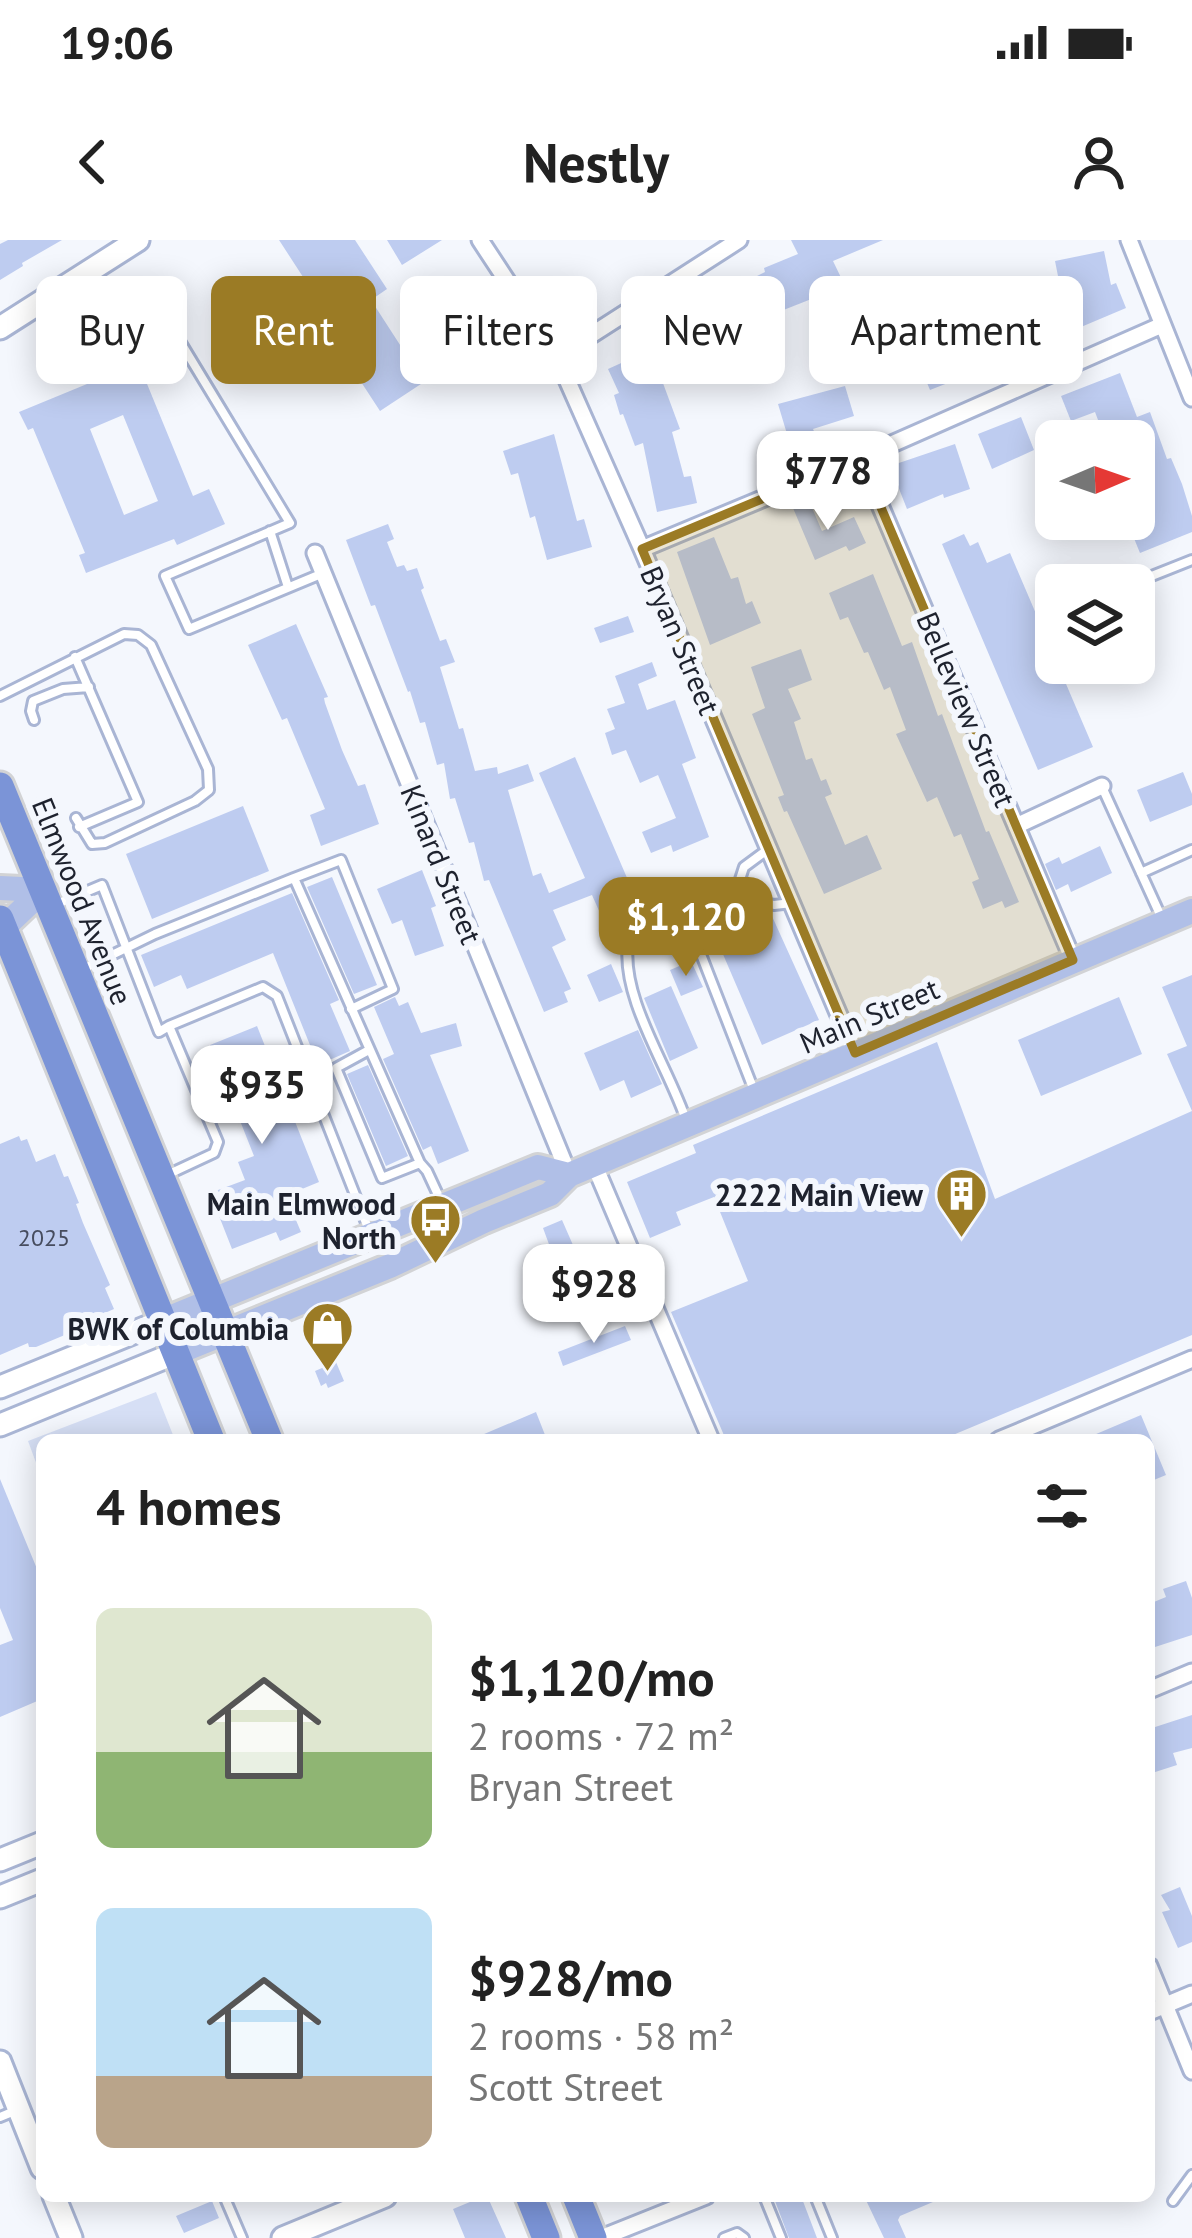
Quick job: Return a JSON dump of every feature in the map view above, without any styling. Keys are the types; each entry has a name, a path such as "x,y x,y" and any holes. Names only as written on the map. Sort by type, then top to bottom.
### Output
{"highway":[{"name":"Elmwood Avenue","path":"0,786 267,1434"},
{"path":"1,926 209,1434"},
{"path":"531,2202 546,2238"},
{"path":"579,2202 597,2238"}],"main road":[{"path":"0,888 46,898"},
{"path":"1,926 46,898"},
{"name":"Main Street","path":"176,1353 390,1266 550,1194 569,1175 594,1164 1192,910"},
{"name":"Main Street","path":"162,1321 538,1167 569,1175"}],"street":[{"path":"82,276 138,240"},
{"name":"Bryan Street","path":"480,240 504,276"},
{"path":"597,331 739,240"},
{"path":"1129,240 1162,325 1184,355 1192,398"},
{"path":"0,328 36,305"},
{"path":"642,549 1162,325"},
{"name":"Bryan Street","path":"569,384 855,1053"},
{"name":"Belleview Street","path":"860,458 1072,960"},
{"name":"Kinard Street","path":"315,553 569,1175"},
{"path":"1016,826 1102,786"},
{"path":"594,1164 708,1434"},
{"name":"Main Street","path":"0,1387 162,1321"},
{"name":"Main Street","path":"0,1425 176,1353"},
{"path":"1013,1434 1192,1359"},
{"path":"1155,1687 1192,1672"},
{"path":"0,1860 36,1845"},
{"path":"0,1897 36,1882"},
{"path":"1192,1994 1157,2009 1192,2071"},
{"path":"0,2062 9,2113 36,2158"},
{"path":"56,2202 71,2238"},
{"path":"283,2238 356,2202"},
{"path":"597,2238 690,2202"}],"lane":[{"path":"187,352 290,523 165,576 189,628 323,573"},
{"path":"270,531 289,587"},
{"path":"1155,575 1192,560"},
{"path":"0,696 75,657 124,634 138,635 152,645 208,769 209,790 105,843 92,844 78,823 138,802 75,657"},
{"path":"34,720 34,701 63,688 88,687"},
{"path":"1102,786 1163,922"},
{"path":"688,1124 631,990 628,945 688,921 735,895 744,867 769,848"},
{"path":"1142,873 1192,850"},
{"path":"77,972 341,860 393,989 351,1009"},
{"path":"294,878 442,1206"},
{"path":"46,898 102,885 159,1032 263,987 278,996 371,1236"},
{"path":"735,895 774,905 792,902"},
{"path":"688,921 756,1096"},
{"path":"162,1177 214,1153 218,1142 169,1026"},
{"path":"369,1050 336,1068 382,1178 420,1163"},
{"path":"1173,2201 1192,2176"},
{"path":"227,2202 242,2238"},
{"path":"766,2202 781,2238"},
{"path":"817,2202 832,2238"},
{"path":"724,2238 737,2233 744,2238"}],"highlighted area":[{"path":"860,458 1073,960 855,1053 642,549"}],"shaded area":[{"path":"156,1392 173,1434 46,1434"},
{"path":"36,1438 36,1463 28,1441"}],"building":[{"path":"62,240 0,280 0,244"},
{"path":"279,240 355,240 387,289 376,297 376,276 302,276"},
{"path":"387,240 442,240 402,265"},
{"path":"791,240 883,240 833,261 840,276 809,276 809,300 785,309 785,276 757,276 764,268 798,254"},
{"path":"1104,251 1111,285 1116,283 1126,308 1083,326 1083,276 1058,276 1055,261"},
{"path":"376,308 400,345 400,384 421,384 380,411 362,384 376,384"},
{"path":"621,363 621,384 663,384 680,429 672,432 684,477 691,476 697,503 657,512 643,443 635,446 620,415 614,395 619,393 608,369"},
{"path":"1120,373 1137,417 1150,412 1153,420 1098,420 1095,412 1071,420 1061,396"},
{"path":"87,384 147,384 193,496 209,489 225,524 177,545 174,539 86,573 79,555 85,553 33,428 28,430 19,412","holes":["123,415 158,501 124,515 90,429"]},
{"path":"845,386 854,416 813,429 816,436 790,444 778,404"},
{"path":"1021,417 1034,450 992,469 978,434"},
{"path":"1155,426 1182,484 1192,532 1140,553 1135,540 1155,540"},
{"path":"554,434 577,521 584,519 592,547 547,560 518,473 511,475 503,451"},
{"path":"955,444 970,489 907,509 890,466"},
{"path":"809,501 822,531 854,517 866,543 815,560 793,508"},
{"path":"388,524 394,539 387,542 397,567 417,568 440,641 446,639 455,662 440,667 475,771 497,767 498,774 528,764 534,781 508,790 533,876 541,873 549,893 585,878 539,773 575,757 643,915 608,931 592,895 553,910 566,940 552,947 571,989 564,992 568,1002 544,1012 489,880 484,881 474,842 469,843 455,798 450,799 444,763 437,765 425,722 420,723 346,540"},
{"path":"964,534 970,546 978,542 987,563 1010,553 1035,611 1035,684 1066,684 1093,747 1038,770 942,544"},
{"path":"714,537 731,579 738,577 746,604 752,601 761,623 710,645 677,552"},
{"path":"873,574 902,646 912,642 938,716 942,714 986,832 1019,902 1005,908 1002,901 983,909 972,882 979,879 961,834 954,837 937,797 927,802 896,734 906,730 890,687 884,690 868,652 864,653 848,617 840,620 829,593"},
{"path":"628,616 634,632 600,643 594,628"},
{"path":"296,624 328,697 325,703 342,750 358,786 365,784 379,824 321,846 310,815 325,809 287,718 282,720 248,645"},
{"path":"801,649 812,680 788,689 801,719 794,722 806,760 812,758 821,781 826,779 832,794 825,797 845,845 867,835 882,869 824,894 778,797 784,795 752,714 765,708 751,667"},
{"path":"652,662 657,676 638,684 647,710 675,700 696,758 682,764 709,837 673,852 671,845 651,853 642,832 676,818 658,775 640,783 626,750 612,755 605,733 615,729 607,709 625,703 615,676"},
{"path":"1183,772 1192,805 1150,822 1137,790"},
{"path":"243,806 269,871 152,919 126,854"},
{"path":"1100,846 1112,873 1071,892 1068,884 1056,890 1045,864 1059,857 1062,864"},
{"path":"422,870 444,946 415,956 402,920 392,924 377,889"},
{"path":"332,877 377,985 354,994 307,887"},
{"path":"292,893 339,1000 330,1004 350,1051 318,1065 273,953 187,989 181,975 154,987 141,955"},
{"path":"771,914 819,1020 762,1045 716,938"},
{"path":"691,961 703,987 681,996 670,970"},
{"path":"611,964 623,992 599,1002 587,975"},
{"path":"1192,975 1192,1111 1167,1054 1187,1046 1162,987"},
{"path":"671,986 698,1048 670,1061 644,998"},
{"path":"395,997 399,1006 408,1002 421,1033 456,1023 462,1046 430,1055 469,1151 438,1164 431,1146 423,1150 383,1059 394,1054 374,1007"},
{"path":"1119,997 1142,1054 1041,1096 1018,1040"},
{"path":"257,1026 319,1182 302,1189 309,1206 293,1213 301,1232 280,1241 276,1232 232,1249 210,1193 245,1180 238,1162 254,1156 210,1045"},
{"path":"638,1030 662,1084 631,1098 624,1080 600,1091 584,1053"},
{"name":"2222 Main View","path":"937,1042 995,1199 1192,1111 1192,1335 955,1434 723,1434 671,1312 748,1281 714,1197 676,1212 681,1225 650,1238 627,1182 696,1153 693,1145"},
{"path":"368,1065 408,1156 386,1166 347,1074"},
{"path":"19,1136 21,1141 27,1139 36,1162 55,1154 64,1177 68,1176 110,1285 105,1288 114,1309 36,1347 28,1343 0,1355 0,1144"},
{"path":"562,1220 587,1277 604,1270 616,1299 556,1322 529,1255 550,1247 543,1228"},
{"path":"625,1326 631,1340 563,1366 558,1352"},
{"path":"336,1362 344,1381 321,1386 315,1371"},
{"path":"536,1412 545,1434 484,1434"},
{"path":"1141,1415 1149,1434 1096,1434"},
{"path":"1155,1449 1166,1475 1155,1480"},
{"path":"0,1479 36,1566 36,1702 0,1717 0,1645 13,1640 0,1608"},
{"path":"1186,1581 1192,1598 1192,1635 1155,1647 1155,1602 1166,1597 1163,1589"},
{"path":"1192,1715 1192,1748 1173,1753 1177,1765 1155,1772 1155,1727"},
{"path":"1180,1887 1192,1916 1192,1942 1178,1948 1162,1912 1170,1910 1161,1895"},
{"path":"212,2202 219,2218 184,2233 176,2216"},
{"path":"470,2202 490,2202 506,2238 465,2238 453,2209"},
{"path":"775,2202 803,2202 817,2238 789,2238"},
{"path":"867,2202 933,2202 900,2216 906,2238 884,2238"}],"place":[{"name":"2222 Main View","path":"962,1240"},
{"name":"Main Elmwood North","path":"435,1266"},
{"name":"BWK of Columbia","path":"328,1374"}]}
